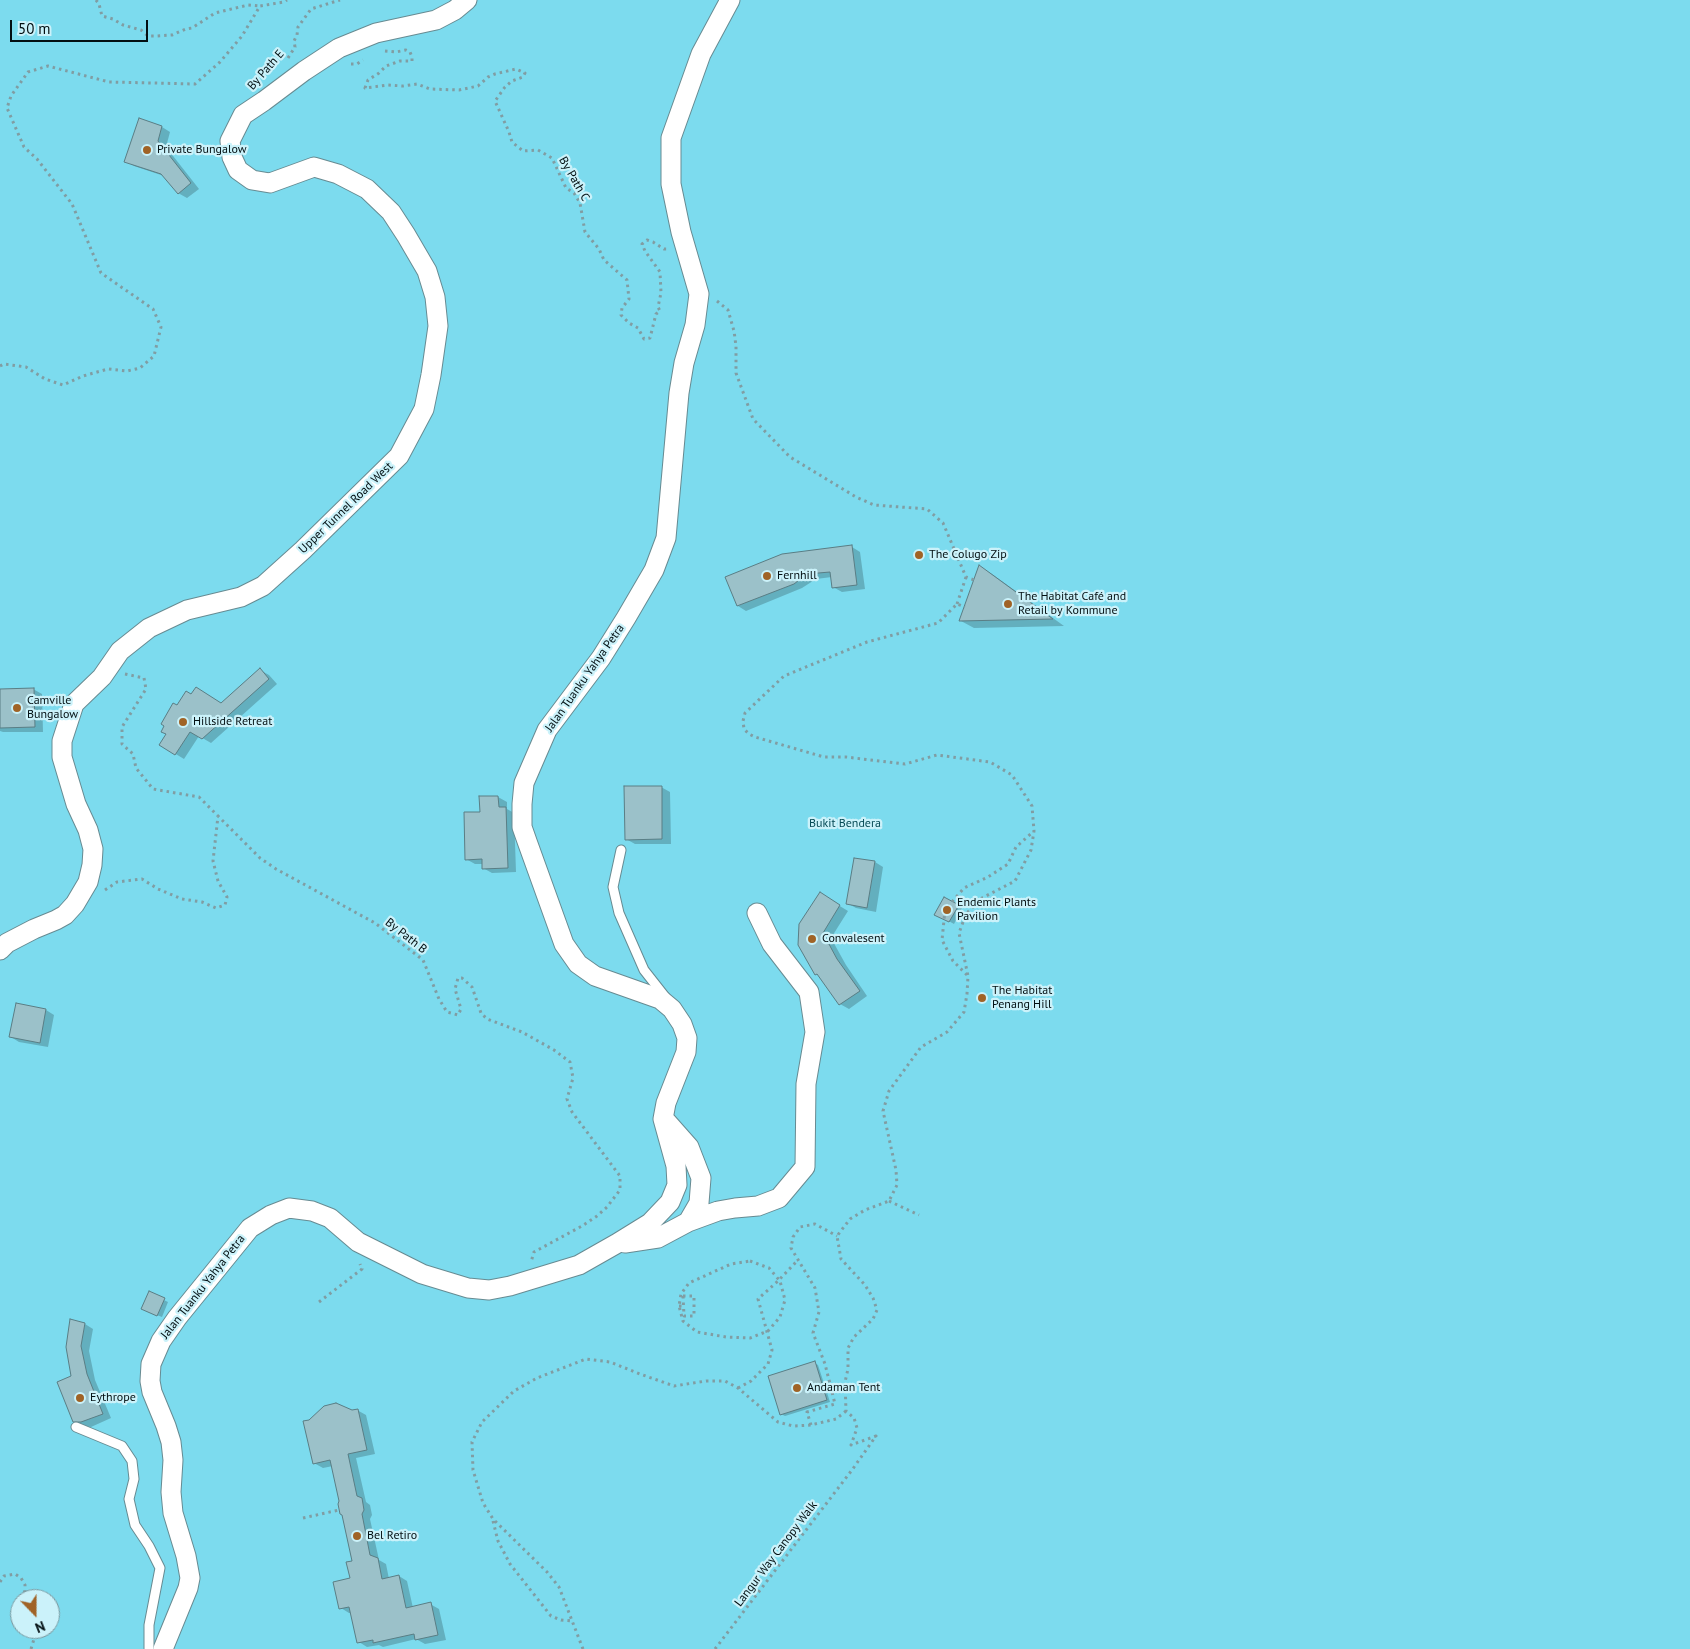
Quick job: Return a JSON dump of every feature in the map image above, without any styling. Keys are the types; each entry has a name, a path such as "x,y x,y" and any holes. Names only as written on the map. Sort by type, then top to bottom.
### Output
{"street":[{"name":"Upper Tunnel Road West","path":"0,950 7,943 65,915 75,904 88,882 93,850 88,830 76,804 62,757 62,741 74,704 102,676 120,652 149,628 187,610 241,597 263,586 303,550 399,456 424,409 438,326 435,297 427,271 391,212 367,189 338,174 314,167 270,183 252,180 238,170 232,157 230,141 243,114 339,48 376,33 436,20 455,10 467,0"},
{"name":"Jalan Tuanku Yahya Petra","path":"163,1649 188,1588 190,1578 171,1492 172,1460 170,1442 166,1426 152,1392 150,1381 151,1364 161,1341 177,1318 250,1228 290,1208 312,1211 330,1218 358,1242 422,1274 468,1288 489,1290 525,1282 579,1265 650,1224 670,1202 677,1185 676,1166 663,1119 666,1103 686,1052 687,1038 682,1024 672,1009 660,998 595,976 578,964 564,944 522,827 522,804 524,784 547,730 601,658 626,618 654,570 666,538 679,393 684,363 695,325 698,294 684,245 671,184 671,138 702,54 730,0"},
{"path":"616,1244 658,1238 688,1222 718,1211 758,1206 778,1198 805,1167 806,1084 815,1032 809,992 772,944 757,913"},
{"path":"663,1119 689,1147 701,1178 699,1203 688,1222"}],"lane":[{"path":"622,850 613,887 619,913 644,970 664,994 672,1009"},
{"path":"76,1427 122,1446 132,1461 134,1479 129,1499 135,1524 160,1568 149,1625 149,1649"}],"path":[{"path":"96,0 102,16 141,30 148,36 172,36 192,28 215,13 248,5 260,6 287,0"},
{"name":"By Path E","path":"285,60 290,57 295,47 294,41 297,36 298,27 312,8 340,0"},
{"path":"0,366 4,364 26,367 45,378 63,385 108,368 127,371 140,368 154,356 161,327 153,310 101,273 72,204 24,147 6,108 11,96 28,72 48,66 109,82 195,84 220,62 242,36 260,6"},
{"name":"By Path C","path":"382,51 396,52 406,50 410,52 412,61 400,61 386,66 380,73 368,80 365,88 417,84 430,89 459,90 478,86 488,76 495,74 516,69 525,73 523,78 512,81 505,87 495,101 512,142 523,151 538,150 552,158 566,188 574,193 580,203 585,232 599,249 604,260 627,280 629,299 622,308 621,315 638,328 644,339 650,338 656,314 660,311 658,307 661,293 660,272 642,244 647,240 664,249 684,245"},
{"path":"348,64 358,64 366,58"},
{"path":"583,1649 558,1587 547,1572 493,1519 483,1503 473,1470 472,1442 482,1422 514,1391 537,1378 586,1359 610,1362 674,1386 706,1381 725,1381 738,1388 778,1422 793,1426 811,1425 836,1419 846,1411 845,1382 848,1369 848,1348 854,1338 873,1319 877,1310 865,1284 841,1259 837,1236 850,1219 865,1210 889,1201 897,1185 896,1170 883,1111 887,1098 896,1080 921,1047 947,1032 964,1012 968,976 959,932 966,914 982,898 1015,882 1031,850 1034,831 1032,806 1012,775 990,762 936,755 905,764 846,757 824,757 755,737 744,729 745,713 784,676 867,642 938,623 957,604 966,578 943,523 928,509 874,505 856,498 790,457 753,419 736,374 736,346 728,310 719,302 706,295 698,294"},
{"path":"966,578 974,580"},
{"path":"957,604 965,607"},
{"path":"102,676 129,674 144,678 146,689 122,727 122,744 133,754 136,768 153,790 199,797 218,816 212,861 218,881 227,897 225,905 216,908 202,902 182,899 142,880 118,882 102,892"},
{"name":"By Path B","path":"218,816 260,858 276,869 375,923 423,960 447,1012 458,1015 461,1009 455,988 458,978 462,978 472,987 482,1014 487,1019 522,1032 554,1050 570,1062 574,1078 567,1098 572,1112 620,1176 620,1190 607,1207 597,1216 534,1252 525,1282"},
{"path":"968,976 953,962 942,940 945,910 964,888 988,877 1008,864 1016,847 1034,831"},
{"path":"889,1201 919,1215"},
{"path":"811,1425 807,1412 835,1404 825,1364 813,1333 819,1312 815,1288 790,1248 793,1237 800,1227 815,1224 837,1236"},
{"path":"319,1302 362,1269 359,1261"},
{"path":"750,1261 769,1268 780,1281 785,1300 780,1318 768,1331 750,1338 726,1338 697,1332 683,1321 679,1306 681,1294 689,1283 731,1264 750,1261"},
{"path":"738,1388 751,1381 768,1364 772,1350 758,1299 778,1282 797,1261"},
{"path":"684,1296 694,1296 694,1316 684,1316 684,1306 684,1296"},
{"path":"679,1306 684,1306"},
{"name":"Langur Way Canopy Walk","path":"715,1649 876,1436 851,1445 857,1428 854,1418 846,1411"},
{"path":"303,1518 340,1510"},
{"path":"493,1519 498,1541 510,1564 551,1616 561,1620 572,1621"},
{"path":"0,1582 4,1576 15,1574 21,1578 25,1589"}],"green space":[{"name":"Bukit Bendera","path":"0,0 1690,0 1690,1649 0,1649"}],"building":[{"name":"Private Bungalow","path":"139,118 162,126 158,141 191,183 178,194 161,174 124,162"},
{"name":"Fernhill","path":"852,545 857,585 832,588 830,572 807,574 794,584 737,606 725,577 782,554"},
{"path":"979,565 1053,619 959,621"},
{"path":"260,668 269,679 202,739 190,732 175,755 159,745 166,734 161,732 164,726 161,724 173,703 177,705 186,691 191,694 196,687 221,703"},
{"name":"Camville Bungalow","path":"34,688 35,727 0,728 0,689"},
{"path":"624,786 662,786 662,839 625,840"},
{"path":"479,796 498,796 499,807 506,807 508,868 482,869 482,859 465,860 464,812 480,812"},
{"path":"854,858 875,861 867,908 846,904"},
{"name":"Convalesent","path":"820,892 840,905 823,933 837,959 860,991 839,1005 817,974 815,975 798,945 799,924"},
{"name":"Endemic Plants Pavilion","path":"944,897 959,905 949,922 934,915"},
{"path":"16,1003 46,1009 40,1043 9,1037"},
{"path":"149,1291 165,1298 157,1316 141,1309"},
{"name":"Eythrope","path":"70,1319 85,1323 81,1346 87,1374 103,1414 81,1422 73,1422 57,1382 71,1376 66,1347"},
{"name":"Andaman Tent","path":"815,1361 827,1400 780,1415 768,1376"},
{"name":"Bel Retiro","path":"336,1403 352,1410 358,1409 367,1450 348,1454 357,1496 362,1498 364,1510 362,1514 370,1555 378,1558 382,1579 399,1575 406,1608 431,1602 438,1635 415,1640 414,1634 373,1643 373,1640 357,1643 349,1607 339,1609 333,1582 350,1578 346,1562 352,1561 342,1515 340,1514 330,1460 313,1464 303,1421 309,1420 324,1406"}],"place":[{"name":"Private Bungalow","path":"147,150"},
{"name":"The Colugo Zip","path":"919,555"},
{"name":"Fernhill","path":"767,576"},
{"name":"The Habitat Café and Retail by Kommune","path":"1008,604"},
{"name":"Camville Bungalow","path":"17,708"},
{"name":"Hillside Retreat","path":"183,722"},
{"name":"Endemic Plants Pavilion","path":"947,910"},
{"name":"Convalesent","path":"812,939"},
{"name":"The Habitat Penang Hill","path":"982,998"},
{"name":"Andaman Tent","path":"797,1388"},
{"name":"Eythrope","path":"80,1398"},
{"name":"Bel Retiro","path":"357,1536"}]}
